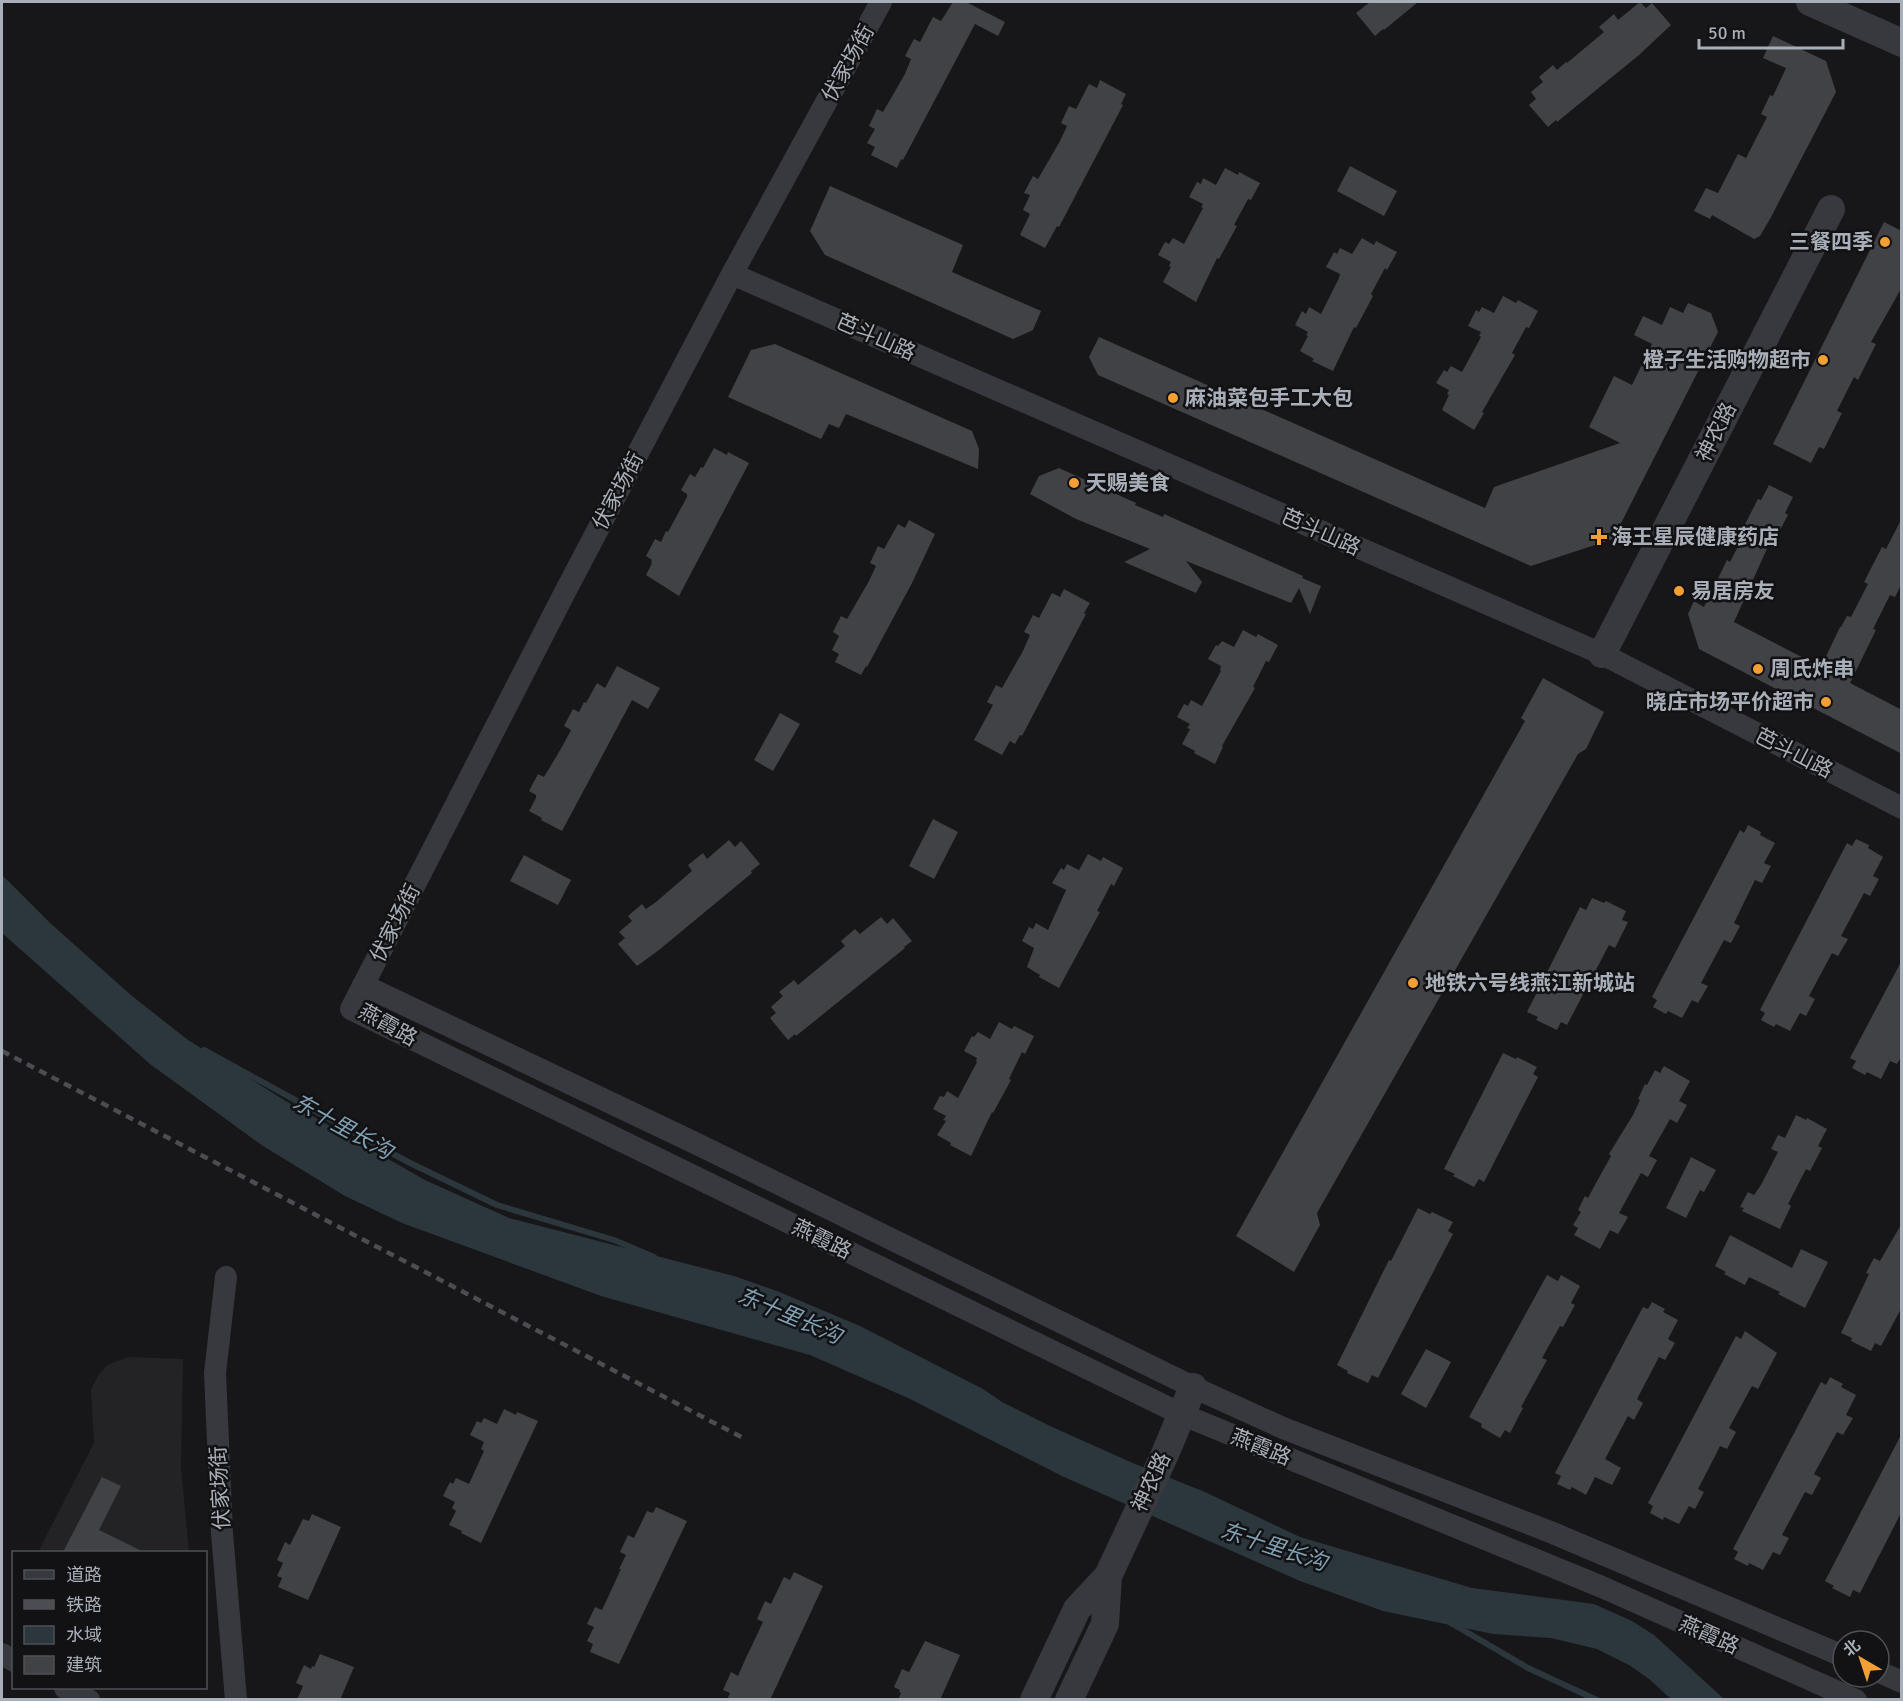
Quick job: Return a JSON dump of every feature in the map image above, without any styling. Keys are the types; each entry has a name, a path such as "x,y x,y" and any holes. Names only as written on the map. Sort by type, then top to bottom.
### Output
{"street":[{"name":"伏家场街","path":"363,985 732,274 881,2"},
{"path":"1810,2 1902,43"},
{"name":"神农路","path":"1602,654 1831,209"},
{"name":"芭斗山路","path":"732,274 1602,654 1902,808"},
{"name":"燕霞路","path":"1831,1651 1553,1533 1283,1428 1193,1387 693,1142 363,985 351,1009 1181,1414 1602,1587 1856,1700"},
{"name":"伏家场街","path":"226,1277 215,1373 222,1533 236,1700"},
{"name":"神农路","path":"1034,1700 1077,1609 1108,1576 1165,1454 1193,1387"},
{"name":"神农路","path":"1069,1700 1105,1624 1108,1576"},
{"path":"68,1689 89,1700"}],"shaded area":[{"path":"129,1357 183,1359 181,1468 189,1551 39,1551 94,1443 91,1390 99,1374 109,1364"}],"water":[{"path":"2,875 49,922 132,996 188,1040 284,1100 425,1180 509,1218 734,1276 777,1291 860,1326 1050,1426 1205,1492 1300,1537 1472,1588 1594,1604 1632,1621 1654,1635 1724,1699 1671,1699 1629,1665 1597,1649 1551,1638 1493,1634 1383,1611 1300,1581 1064,1477 908,1398 810,1355 601,1296 402,1223 345,1196 263,1146 150,1064 2,933"}],"building":[{"path":"953,2 966,2 1005,22 998,36 975,24 897,168 871,155 875,147 867,143 875,129 869,126 877,109 883,112 905,74 911,59 905,56 914,39 920,42 933,17 941,21"},
{"path":"1370,2 1418,2 1375,36 1356,13"},
{"path":"1640,2 1646,8 1652,3 1671,25 1639,55 1548,127 1529,105 1536,99 1531,92 1543,82 1539,77 1553,65 1557,70 1604,32 1599,27 1614,14 1618,20"},
{"path":"1773,36 1826,61 1836,92 1770,219 1760,236 1754,239 1712,215 1710,219 1694,211 1706,188 1718,193 1738,154 1746,158 1767,117 1761,114 1770,95 1773,96 1786,68 1763,58"},
{"path":"1100,80 1126,94 1121,104 1123,105 1059,227 1057,226 1045,248 1020,235 1030,214 1023,210 1030,195 1024,193 1033,176 1038,179 1060,141 1067,126 1061,123 1069,106 1076,109 1089,84 1097,88"},
{"path":"1350,166 1397,191 1384,216 1337,191"},
{"path":"1225,168 1238,175 1239,172 1260,183 1234,225 1237,226 1219,259 1217,258 1196,302 1163,282 1171,267 1169,266 1171,262 1158,255 1165,242 1169,244 1173,238 1184,244 1203,208 1201,207 1203,204 1189,197 1197,182 1201,184 1203,178 1216,185"},
{"path":"830,186 963,245 952,272 1041,311 1033,330 1013,339 825,255 810,231"},
{"path":"1884,222 1902,231 1902,287 1871,342 1876,344 1858,380 1854,377 1837,411 1842,413 1824,449 1819,447 1811,463 1773,444"},
{"path":"1362,238 1374,245 1376,241 1397,252 1371,294 1373,296 1356,328 1354,327 1333,371 1312,361 1314,359 1300,351 1308,332 1295,325 1302,311 1306,314 1309,307 1321,314 1340,274 1326,267 1334,252 1337,254 1340,248 1352,254"},
{"path":"1503,296 1516,303 1518,300 1538,311 1512,353 1515,355 1474,430 1442,410 1449,390 1436,383 1444,370 1447,372 1451,366 1462,372 1481,337 1479,336 1481,332 1468,326 1476,310 1479,312 1482,307 1494,313"},
{"path":"1688,303 1711,313 1718,332 1613,539 1531,566 1098,375 1089,357 1099,337 1485,508 1494,487 1620,443 1589,427 1614,376 1632,385 1652,344 1634,335 1643,316 1662,325 1670,307 1683,313"},
{"path":"775,344 972,431 979,449 978,469 846,414 839,428 829,424 821,439 728,397 751,350"},
{"path":"714,448 727,455 728,452 749,463 679,596 646,575 652,560 646,556 655,539 661,542 666,531 668,532 687,497 687,494 681,490 690,474 695,477"},
{"path":"1059,468 1136,503 1135,505 1163,517 1164,514 1321,586 1310,614 1299,588 1291,603 1186,561 1202,582 1196,593 1124,562 1150,549 1076,519 1030,494 1039,476"},
{"path":"1769,485 1793,497 1785,513 1788,515 1773,543 1770,542 1734,622 1821,667 1840,627 1847,616 1851,617 1868,584 1864,582 1882,547 1886,549 1902,518 1902,583 1895,597 1890,595 1850,683 1902,710 1902,754 1699,649 1688,614 1694,601 1704,607 1727,560 1730,562 1746,531 1742,530 1758,499 1761,500"},
{"path":"909,520 935,534 912,583 861,675 835,662 839,654 832,650 839,636 833,632 841,616 847,619 869,581 876,566 870,563 878,546 884,549 898,524 905,528"},
{"path":"1064,589 1090,603 1084,613 1086,614 1022,736 1020,735 1015,744 1010,741 1002,755 974,740 993,705 987,702 996,685 1002,688 1023,651 1030,635 1024,632 1033,615 1039,618 1052,593 1060,597"},
{"path":"1243,630 1256,637 1258,634 1278,645 1269,662 1266,661 1253,687 1255,688 1222,746 1215,764 1182,744 1190,729 1187,728 1190,724 1177,717 1184,704 1188,706 1191,700 1202,706 1221,671 1221,666 1208,659 1216,645 1218,646 1222,641 1234,647"},
{"path":"617,666 660,688 648,709 632,700 562,831 529,811 536,795 529,791 538,774 544,777 562,747 571,730 564,726 573,709 579,712 597,683 605,688"},
{"name":"地铁六号线燕江新城站","path":"1543,678 1604,712 1586,749 1578,754 1317,1213 1320,1225 1294,1272 1236,1236 1525,721 1521,718"},
{"path":"780,713 800,724 773,771 754,760"},
{"path":"933,819 958,832 934,879 909,866"},
{"path":"1748,825 1775,843 1764,863 1771,866 1762,883 1755,880 1734,923 1740,926 1731,943 1724,940 1701,983 1708,986 1698,1003 1692,1000 1682,1018 1668,1011 1666,1014 1653,1007 1657,1000 1652,997 1740,830 1744,833"},
{"path":"1856,839 1869,845 1868,848 1883,857 1873,876 1879,879 1870,896 1864,893 1841,936 1848,939 1838,956 1832,953 1809,996 1815,999 1806,1016 1800,1013 1790,1031 1776,1024 1774,1027 1761,1020 1765,1013 1760,1010 1847,843 1852,846"},
{"path":"729,840 735,847 741,841 760,864 751,871 752,873 637,966 618,944 625,938 619,932 632,921 628,916 642,904 646,909 656,902 692,871 688,865 703,853 707,859"},
{"path":"1088,854 1101,861 1103,857 1123,868 1114,886 1111,884 1097,911 1100,912 1059,988 1027,967 1034,948 1022,941 1029,927 1033,929 1036,923 1048,930 1066,890 1052,883 1061,868 1064,870 1067,864 1079,870"},
{"path":"524,855 571,880 558,905 510,881"},
{"path":"1592,898 1604,903 1606,901 1626,911 1622,920 1628,922 1615,948 1609,945 1567,1025 1561,1022 1557,1030 1536,1020 1538,1017 1527,1012 1580,907 1586,910"},
{"path":"881,917 887,924 893,918 912,941 796,1036 795,1034 788,1040 770,1018 776,1013 771,1007 783,996 779,992 794,980 798,985 833,956 845,946 841,941 855,929 860,934"},
{"path":"1902,960 1902,1055 1897,1064 1890,1061 1881,1079 1867,1072 1865,1075 1852,1068 1856,1061 1850,1058"},
{"path":"999,1022 1012,1029 1014,1026 1034,1036 1025,1054 1022,1052 1009,1079 1011,1080 992,1112 971,1156 937,1135 946,1121 943,1120 946,1116 933,1109 940,1096 944,1097 947,1091 958,1098 977,1062 977,1058 964,1051 972,1036 974,1037 978,1032 990,1039"},
{"path":"1503,1053 1537,1067 1533,1074 1538,1077 1484,1182 1479,1179 1474,1187 1444,1169"},
{"path":"1664,1066 1690,1081 1679,1101 1687,1105 1677,1123 1670,1119 1649,1156 1657,1160 1648,1177 1641,1173 1619,1213 1628,1217 1618,1234 1610,1230 1600,1249 1574,1235 1578,1228 1573,1225 1581,1212 1578,1210 1585,1196 1588,1198 1611,1156 1609,1154 1633,1115 1645,1084 1647,1085 1655,1070 1660,1073"},
{"path":"1796,1115 1827,1129 1818,1146 1822,1148 1810,1171 1806,1169 1788,1204 1791,1206 1780,1229 1742,1211 1744,1208 1740,1207 1748,1192 1754,1195 1761,1185 1778,1152 1771,1149 1778,1135 1785,1138"},
{"path":"1691,1157 1716,1170 1704,1192 1700,1190 1686,1218 1666,1208"},
{"path":"1418,1208 1453,1222 1448,1231 1453,1234 1378,1378 1372,1375 1368,1383 1347,1373 1348,1371 1337,1365 1389,1260 1391,1261"},
{"path":"1902,1223 1902,1307 1881,1346 1875,1343 1871,1351 1841,1333 1869,1274 1866,1273 1874,1258 1880,1261"},
{"path":"1730,1235 1792,1268 1801,1249 1828,1262 1805,1308 1778,1294 1780,1292 1749,1277 1745,1285 1724,1274 1726,1272 1715,1266"},
{"path":"1547,1275 1558,1281 1561,1275 1580,1286 1571,1303 1575,1305 1542,1358 1547,1360 1521,1407 1523,1408 1510,1433 1505,1430 1500,1438 1469,1417"},
{"path":"1652,1302 1665,1309 1663,1312 1678,1320 1668,1339 1675,1343 1665,1360 1659,1357 1637,1399 1643,1403 1634,1420 1628,1416 1605,1459 1621,1468 1612,1485 1595,1477 1586,1495 1572,1487 1570,1490 1557,1484 1561,1476 1555,1473 1643,1307 1648,1309"},
{"path":"1745,1331 1777,1353 1758,1389 1752,1386 1729,1428 1736,1432 1727,1449 1720,1446 1698,1489 1704,1492 1695,1509 1689,1506 1679,1524 1664,1517 1663,1520 1650,1513 1653,1506 1648,1503 1736,1336 1741,1339"},
{"path":"1426,1349 1451,1362 1426,1408 1401,1394"},
{"path":"1830,1377 1843,1384 1841,1387 1856,1395 1846,1415 1853,1418 1843,1435 1837,1432 1814,1474 1821,1478 1812,1495 1805,1492 1782,1535 1789,1538 1780,1555 1773,1552 1763,1570 1749,1563 1748,1566 1734,1559 1738,1552 1733,1549 1821,1382 1826,1385"},
{"path":"504,1409 538,1421 481,1543 449,1525 456,1511 452,1508 455,1502 443,1496 450,1482 453,1484 456,1478 469,1484 484,1451 481,1449 484,1442 470,1435 477,1421 481,1423 484,1418 497,1424"},
{"path":"1902,1433 1902,1511 1860,1593 1853,1590 1850,1597 1832,1588 1834,1586 1825,1581"},
{"path":"102,1477 121,1486 99,1530 142,1551 64,1551"},
{"path":"656,1507 687,1521 619,1664 590,1652 593,1644 587,1641 594,1627 587,1624 595,1607 602,1610 621,1569 619,1569 626,1555 620,1552 628,1535 634,1538 647,1511 653,1513"},
{"path":"312,1514 341,1527 308,1600 278,1587 282,1578 277,1576 283,1563 277,1560 285,1542 290,1545 303,1519 309,1521"},
{"path":"794,1572 823,1586 770,1700 727,1700 730,1693 723,1690 731,1672 738,1676 763,1622 757,1619 765,1601 771,1604 784,1577 790,1580"},
{"path":"925,1641 960,1655 940,1700 898,1700 901,1693 894,1687 902,1669 909,1672"},
{"path":"320,1654 354,1667 340,1700 297,1700 303,1686 296,1683 304,1665 311,1669 312,1666 314,1667"}],"waterway":[{"name":"东十里长沟","path":"204,1050 408,1162 497,1205 614,1240 654,1257"},
{"name":"东十里长沟","path":"1451,1623 1528,1668 1597,1700"}],"railway":[{"path":"2,1051 745,1439"}],"place":[{"name":"三餐四季","path":"1885,242"},
{"name":"橙子生活购物超市","path":"1823,360"},
{"name":"麻油菜包手工大包","path":"1173,398"},
{"name":"天赐美食","path":"1074,483"},
{"name":"海王星辰健康药店","path":"1599,537"},
{"name":"易居房友","path":"1679,591"},
{"name":"周氏炸串","path":"1758,669"},
{"name":"晓庄市场平价超市","path":"1826,702"},
{"name":"地铁六号线燕江新城站","path":"1413,983"}]}
